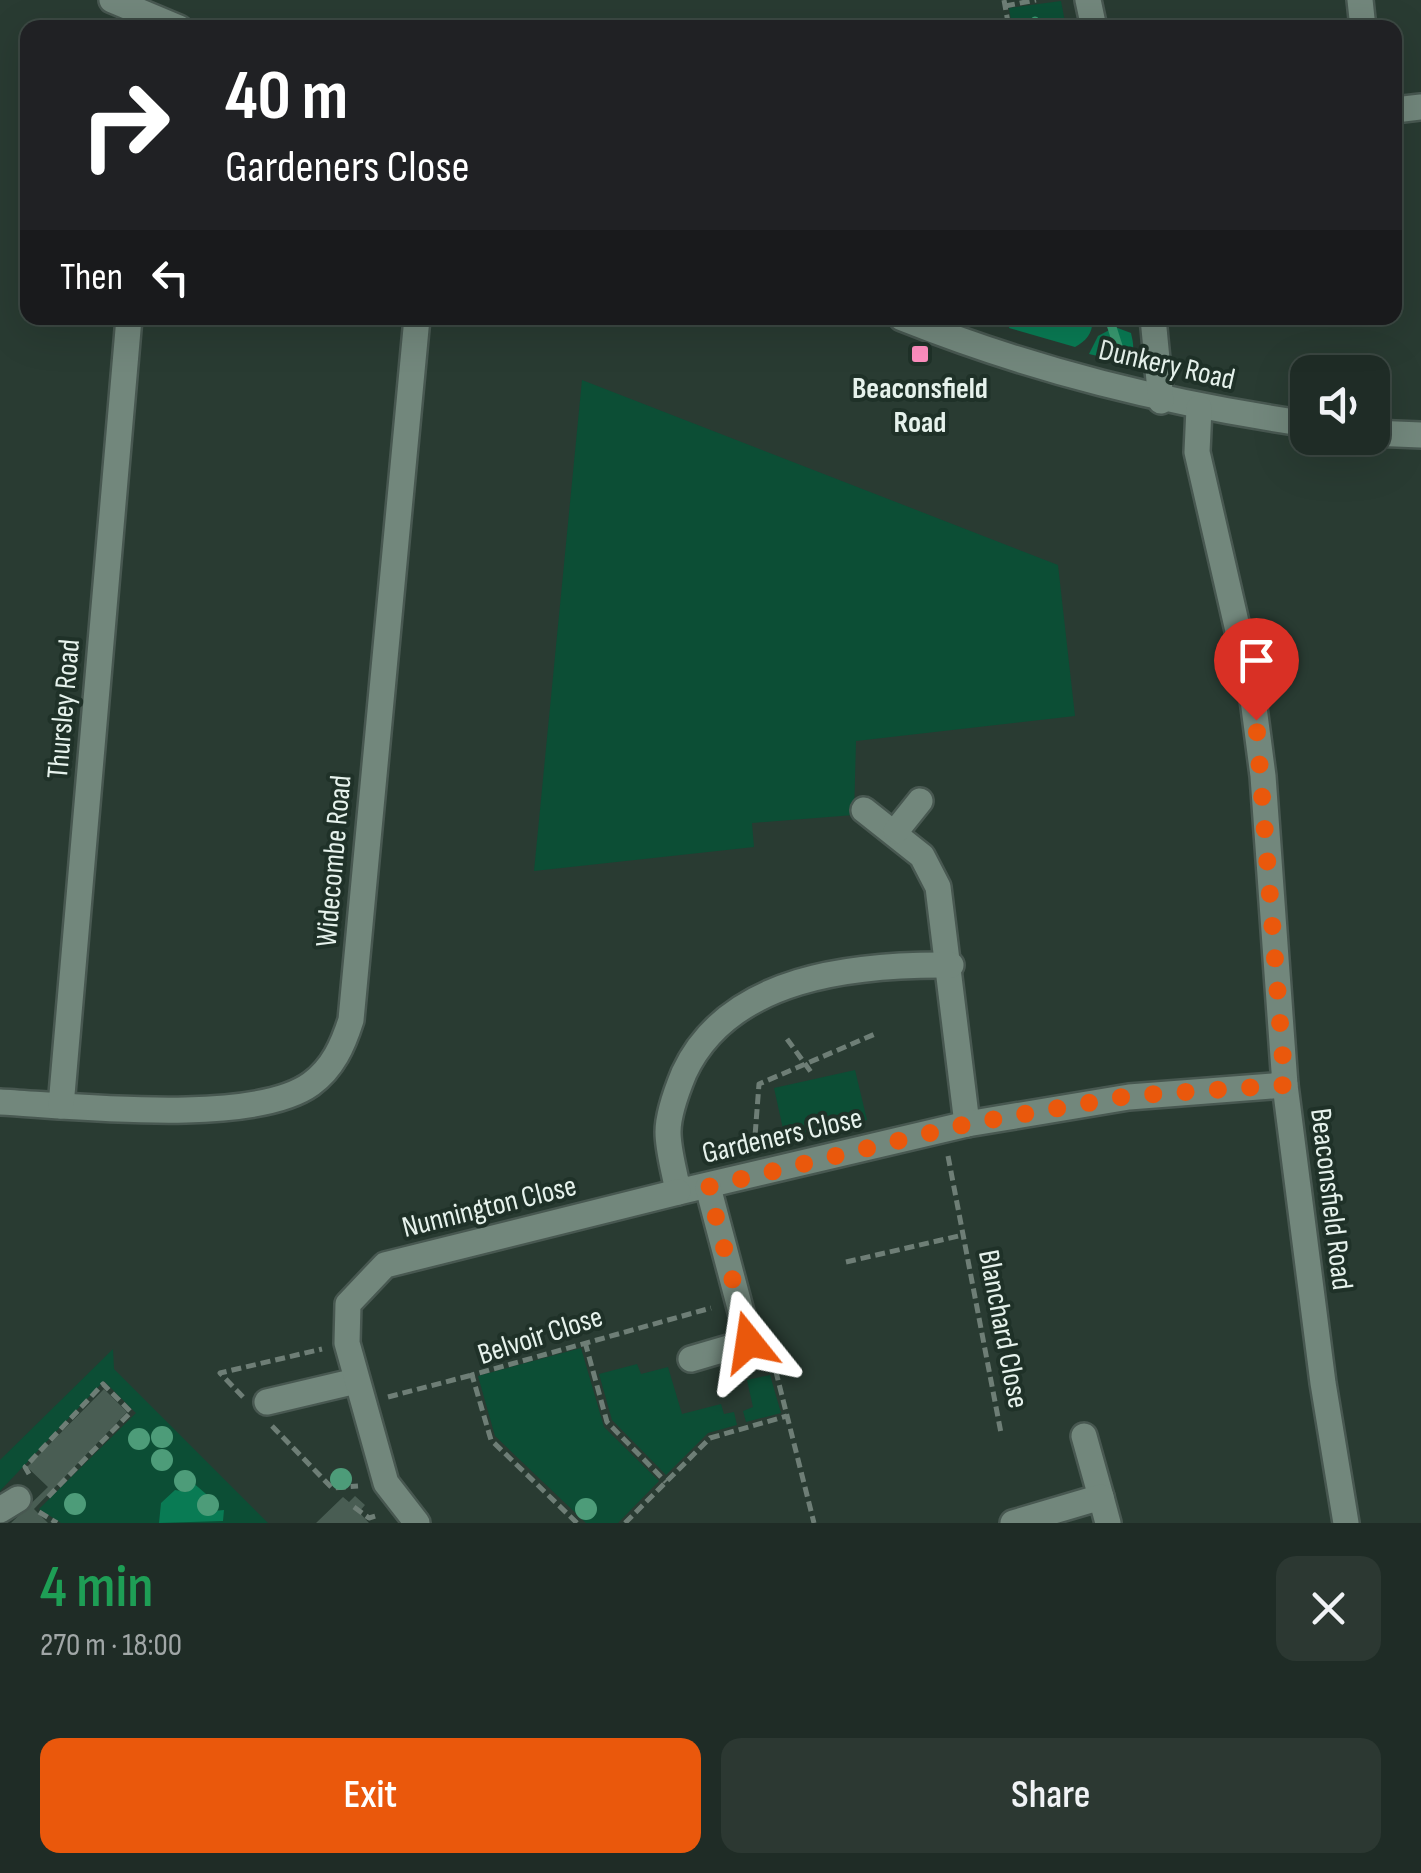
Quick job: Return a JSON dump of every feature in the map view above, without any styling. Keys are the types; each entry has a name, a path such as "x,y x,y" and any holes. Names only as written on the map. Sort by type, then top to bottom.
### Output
{"street":[{"path":"112,0 156,15"},
{"name":"Thursley Road","path":"62,1106 128,325"},
{"name":"Widecombe Road","path":"0,1102 180,1109 280,1099 310,1084 341,1048 351,1020 416,325"},
{"name":"Dunkery Road","path":"920,325 970,345 1161,401 1290,421"},
{"path":"1154,325 1161,401"},
{"name":"Beaconsfield Road","path":"1199,408 1198,452 1239,622 1264,776 1285,1085 1323,1383 1346,1523"},
{"path":"1390,434 1421,435"},
{"path":"896,832 920,801"},
{"path":"864,810 922,856 938,887 951,965 955,1127"},
{"name":"Gardeners Close","path":"951,965 867,970 796,982 737,1007 695,1050 678,1086 668,1130 678,1192 955,1127 1128,1096 1285,1085"},
{"path":"691,1359 749,1342 708,1187"},
{"name":"Nunnington Close","path":"417,1523 386,1483 347,1343 348,1304 385,1265 678,1192"},
{"path":"267,1402 356,1380"},
{"path":"1084,1436 1108,1523"},
{"path":"1013,1523 1101,1498"}],"path":[{"path":"1005,3 1036,0"},
{"path":"752,1177 759,1084 875,1034"},
{"path":"787,1039 811,1072"},
{"name":"Blanchard Close","path":"955,1127 962,1235 1001,1432"},
{"name":"Blanchard Close","path":"846,1262 962,1235"},
{"name":"Belvoir Close","path":"577,1523 491,1440 472,1375 738,1301"},
{"path":"746,1331 766,1334 814,1523"},
{"path":"585,1342 608,1422 666,1482"},
{"path":"380,1400 472,1375"},
{"path":"17,1496 25,1467 103,1384 131,1412 36,1509 55,1522"},
{"path":"625,1523 710,1438 787,1416"},
{"path":"365,1497 355,1506 370,1518 379,1516"}],"green space":[{"path":"1061,1 1065,20 1011,20 1009,8"},
{"path":"1092,325 1089,335 1075,347 1009,328"},
{"path":"1115,327 1131,333 1130,356 1123,362 1089,354 1098,336"},
{"path":"582,380 1058,565 1075,716 856,741 854,815 752,823 754,847 534,871"},
{"path":"855,1070 867,1120 785,1138 774,1088"},
{"path":"581,1348 604,1427 659,1481 618,1523 586,1523 495,1436 478,1376"},
{"path":"113,1349 114,1369 268,1523 61,1523 39,1509 136,1413 104,1381 0,1491 0,1460"},
{"path":"637,1364 641,1374 668,1367 682,1414 721,1404 724,1414 734,1412 737,1425 708,1433 666,1475 612,1420 599,1374"},
{"path":"770,1375 781,1413 746,1422 743,1411 753,1407 747,1380"},
{"path":"184,1475 213,1500 213,1511 224,1510 223,1521 159,1523 161,1503 175,1490 188,1492 179,1485"}],"building":[{"path":"104,1389 127,1412 34,1509 48,1523 11,1523 48,1487 27,1467"},
{"path":"355,1496 365,1505 359,1512 369,1523 316,1523 343,1497 349,1502"}],"waterway":[{"path":"1111,325 1118,346"}],"place":[{"name":"Beaconsfield Road","path":"920,354"}],"route":[{"path":"749,1342 708,1187 967,1124 1128,1096 1285,1085 1264,776 1256,720"}]}
